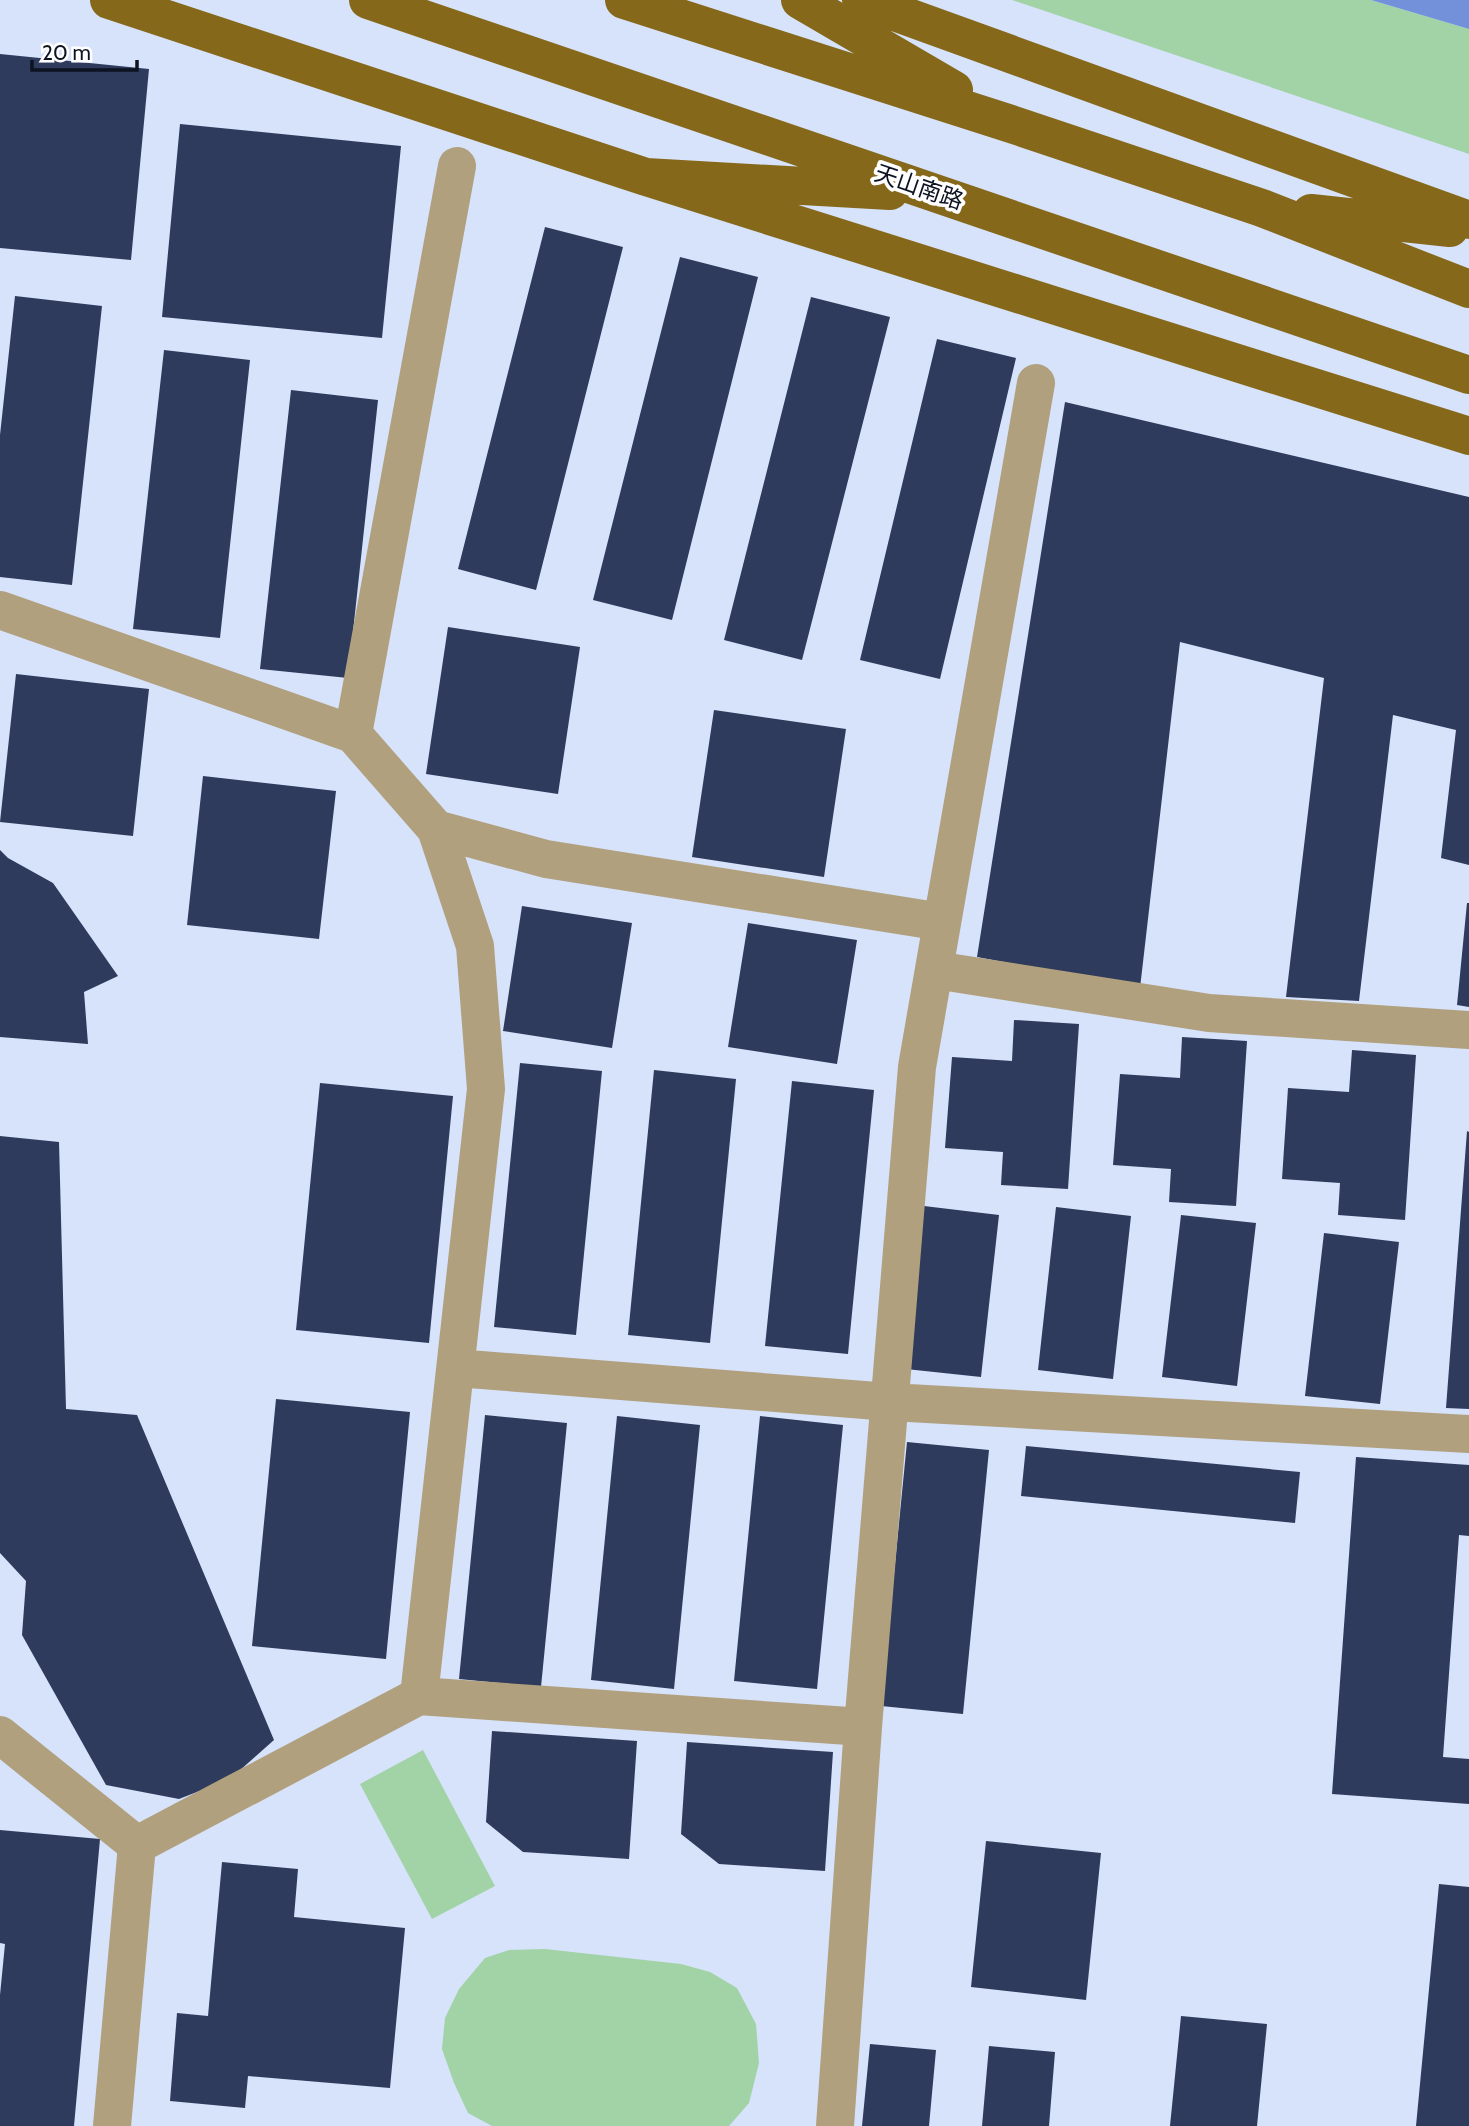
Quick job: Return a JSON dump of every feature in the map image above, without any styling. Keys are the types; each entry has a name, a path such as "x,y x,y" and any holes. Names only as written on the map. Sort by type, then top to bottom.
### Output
{"main road":[{"path":"109,0 646,177 1469,436"},
{"name":"天山南路","path":"368,0 1467,375"},
{"path":"624,0 1262,208 1469,289"},
{"path":"800,0 1017,126"},
{"path":"861,0 1469,220"},
{"path":"646,177 938,194"},
{"path":"1262,208 1469,230"}],"street":[{"path":"353,734 457,166"},
{"path":"835,2126 863,1727 917,1068 1037,383"},
{"path":"0,610 353,734 436,829 475,946 486,1089 419,1696"},
{"path":"436,829 546,859 942,922"},
{"path":"935,970 1209,1013 1469,1030"},
{"path":"456,1368 890,1402 1469,1434"},
{"path":"137,1845 419,1696 863,1727"},
{"path":"0,1735 137,1845"},
{"path":"112,2126 137,1845"}],"green space":[{"path":"1012,0 1371,0 1469,29 1469,154"},
{"path":"423,1750 495,1886 432,1919 360,1784"},
{"path":"545,1949 681,1964 710,1972 737,1988 756,2024 759,2063 749,2103 729,2126 492,2126 468,2113 442,2049 445,2018 459,1989 485,1958 509,1950"}],"water":[{"path":"1371,0 1469,0 1469,29"}],"building":[{"path":"0,54 149,69 131,260 0,248"},
{"path":"180,124 401,146 382,338 162,317"},
{"path":"545,227 623,247 536,590 458,569"},
{"path":"680,257 758,277 672,620 593,600"},
{"path":"15,296 102,306 72,585 0,577 0,435"},
{"path":"811,297 890,317 802,660 724,640"},
{"path":"937,339 1016,358 940,679 860,660"},
{"path":"164,350 250,360 220,638 133,629"},
{"path":"291,390 378,400 348,678 260,669"},
{"path":"1065,402 1469,497 1469,865 1441,858 1456,730 1393,715 1359,1001 1286,997 1324,678 1180,642 1140,988 977,957"},
{"path":"448,627 580,647 558,794 426,774"},
{"path":"16,674 149,689 133,836 0,822"},
{"path":"714,710 846,729 824,877 692,857"},
{"path":"203,776 336,791 319,939 187,925"},
{"path":"0,850 8,858 53,883 118,976 84,992 88,1044 0,1037"},
{"path":"1469,903 1469,1007 1457,1005"},
{"path":"522,906 632,923 612,1048 503,1031"},
{"path":"748,923 857,940 837,1064 728,1047"},
{"path":"1014,1020 1079,1024 1068,1189 1001,1185 1003,1152 945,1148 952,1057 1012,1061"},
{"path":"1182,1037 1247,1041 1236,1206 1169,1202 1171,1169 1113,1165 1120,1074 1180,1078"},
{"path":"1352,1050 1416,1055 1405,1220 1338,1215 1340,1183 1282,1179 1288,1088 1349,1092"},
{"path":"520,1063 602,1071 576,1335 494,1327"},
{"path":"654,1070 736,1079 710,1343 628,1335"},
{"path":"792,1081 874,1090 848,1354 765,1346"},
{"path":"320,1083 453,1096 429,1343 296,1330"},
{"path":"1467,1131 1469,1132 1469,1409 1446,1408"},
{"path":"0,1136 59,1142 66,1409 137,1415 274,1740 230,1779 179,1799 106,1785 22,1635 26,1581 0,1553"},
{"path":"924,1206 999,1215 981,1377 906,1369"},
{"path":"1056,1207 1131,1216 1113,1379 1038,1370"},
{"path":"1181,1215 1256,1223 1237,1386 1162,1377"},
{"path":"1324,1233 1399,1242 1380,1404 1305,1396"},
{"path":"276,1399 410,1412 386,1659 252,1646"},
{"path":"485,1415 567,1423 541,1687 459,1679"},
{"path":"617,1416 700,1425 674,1689 591,1680"},
{"path":"760,1416 843,1425 817,1689 734,1681"},
{"path":"907,1442 989,1450 963,1714 881,1706"},
{"path":"1026,1446 1300,1472 1295,1523 1021,1496"},
{"path":"1356,1457 1469,1465 1469,1536 1459,1535 1443,1757 1469,1759 1469,1804 1332,1794"},
{"path":"492,1731 637,1741 629,1859 523,1852 486,1822"},
{"path":"687,1742 833,1752 825,1871 719,1864 681,1834"},
{"path":"0,1830 100,1839 74,2126 0,2126 0,1995 5,1944 0,1943"},
{"path":"986,1841 1101,1853 1086,2000 971,1987"},
{"path":"222,1862 298,1869 294,1917 405,1928 390,2088 248,2076 245,2108 170,2101 177,2013 208,2016"},
{"path":"1439,1884 1469,1887 1469,2126 1416,2126"},
{"path":"1181,2016 1267,2024 1257,2126 1170,2126"},
{"path":"870,2044 936,2050 929,2126 862,2126"},
{"path":"989,2046 1055,2052 1049,2126 982,2126"}]}
